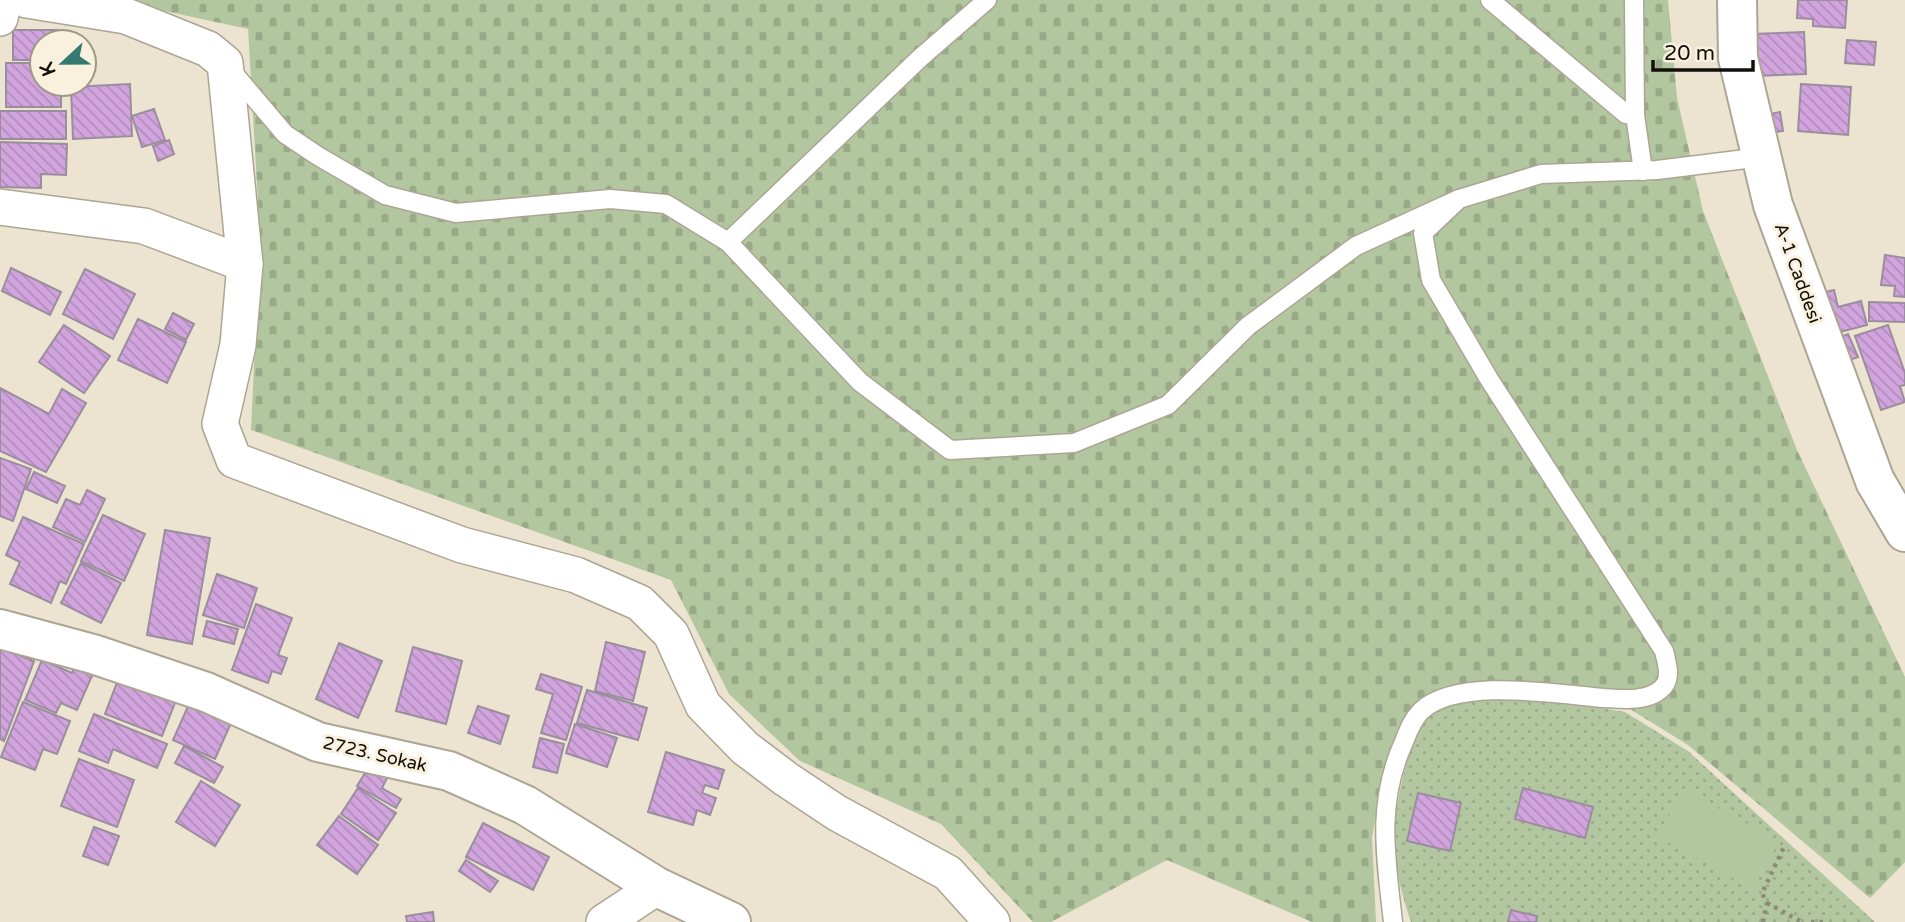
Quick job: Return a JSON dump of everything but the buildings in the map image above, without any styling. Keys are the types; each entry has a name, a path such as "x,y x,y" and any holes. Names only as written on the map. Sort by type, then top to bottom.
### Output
{"street":[{"path":"0,18 4,0"},
{"path":"27,0 126,16 208,48 225,63 245,264 238,345 220,424 234,460 462,545 576,575 640,603 671,634 703,705 745,748 837,813 948,873 992,922"},
{"name":"A-1 Caddesi","path":"1737,0 1738,58 1773,205 1875,481 1905,533"},
{"path":"0,207 144,226 245,264"},
{"name":"2723. Sokak","path":"0,629 93,654 206,692 318,742 449,771 525,805 657,887 731,922"},
{"path":"604,922 657,887"}],"lane":[{"path":"728,242 920,58 987,0"},
{"path":"1490,0 1626,114 1635,115"},
{"path":"1634,0 1635,115 1643,171"},
{"path":"225,63 285,134 385,195 456,213 610,199 666,204 728,242 860,382 950,450 1074,443 1168,405 1248,326 1356,246 1459,199 1541,174 1643,171 1762,158"},
{"path":"1393,922 1384,845 1386,794 1412,723 1421,712 1446,697 1496,691 1624,699 1649,697 1663,688 1670,672 1664,651 1489,379 1432,280 1423,233 1459,199"}],"path":[{"path":"1784,848 1762,893 1767,903 1802,922"},
{"path":"1763,922 1767,903"},
{"path":"1811,922 1826,922"}],"green space":[{"path":"114,0 1668,0 1677,98 1703,211 1797,450 1905,677 1905,862 1870,898 1688,745 1596,688 1529,683 1427,698 1403,722 1382,776 1372,838 1376,922 1312,922 1167,860 1051,922 1033,922 941,824 800,761 729,694 671,580 251,430 260,236 248,29"},
{"path":"1463,698 1554,700 1625,712 1688,751 1875,922 1411,922 1393,847 1399,793 1414,739 1425,717 1443,705"},
{"path":"1683,789 1779,841 1753,889 1658,837"}]}
